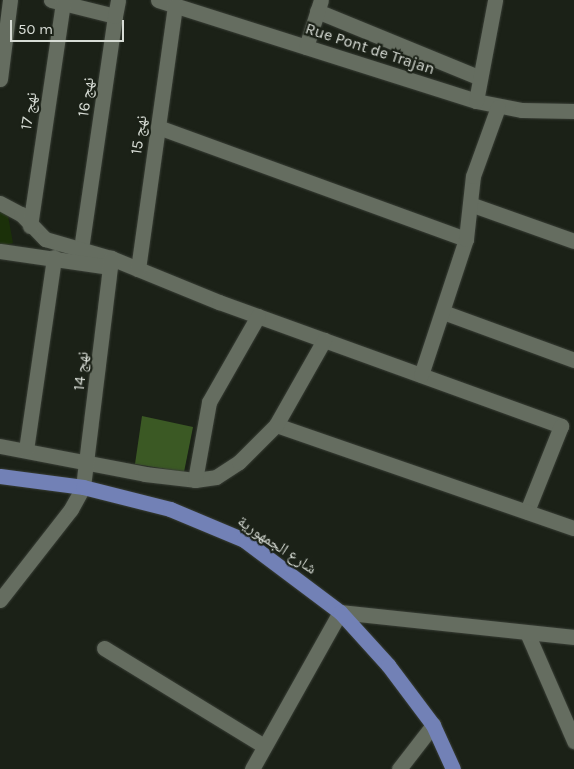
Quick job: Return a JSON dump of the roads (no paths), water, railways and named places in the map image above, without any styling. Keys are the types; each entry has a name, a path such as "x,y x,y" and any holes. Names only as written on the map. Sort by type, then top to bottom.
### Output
{"main road":[{"name":"شارع الجمهورية","path":"0,476 83,486 170,508 244,540 340,612 388,666 432,725 452,769"}],"street":[{"path":"0,79 10,0"},
{"name":"نهج 16","path":"81,249 118,0"},
{"name":"Rue Pont de Trajan","path":"158,0 476,102 498,106 574,111"},
{"path":"476,102 478,77 495,0"},
{"path":"57,1 115,16"},
{"name":"نهج 17","path":"30,226 57,1"},
{"name":"نهج 15","path":"138,269 175,6"},
{"path":"306,47 319,6 478,77"},
{"path":"421,375 466,239 474,176 498,106"},
{"path":"158,127 466,239"},
{"path":"0,203 21,214 37,235 81,249 111,262 138,269 258,316 567,428 527,511"},
{"path":"470,204 574,241"},
{"path":"0,254 111,262"},
{"path":"26,450 54,257"},
{"name":"نهج 14","path":"0,600 71,509 83,486 89,460 111,262"},
{"path":"443,312 574,360"},
{"path":"195,480 209,402 258,316"},
{"path":"0,446 89,460 145,474 195,480 216,477 239,462 276,425 324,340"},
{"path":"276,425 574,528"},
{"path":"252,769 262,745 340,612 528,635 574,637"},
{"path":"528,635 574,741"},
{"path":"104,648 262,745"},
{"path":"399,769 432,725"}]}
